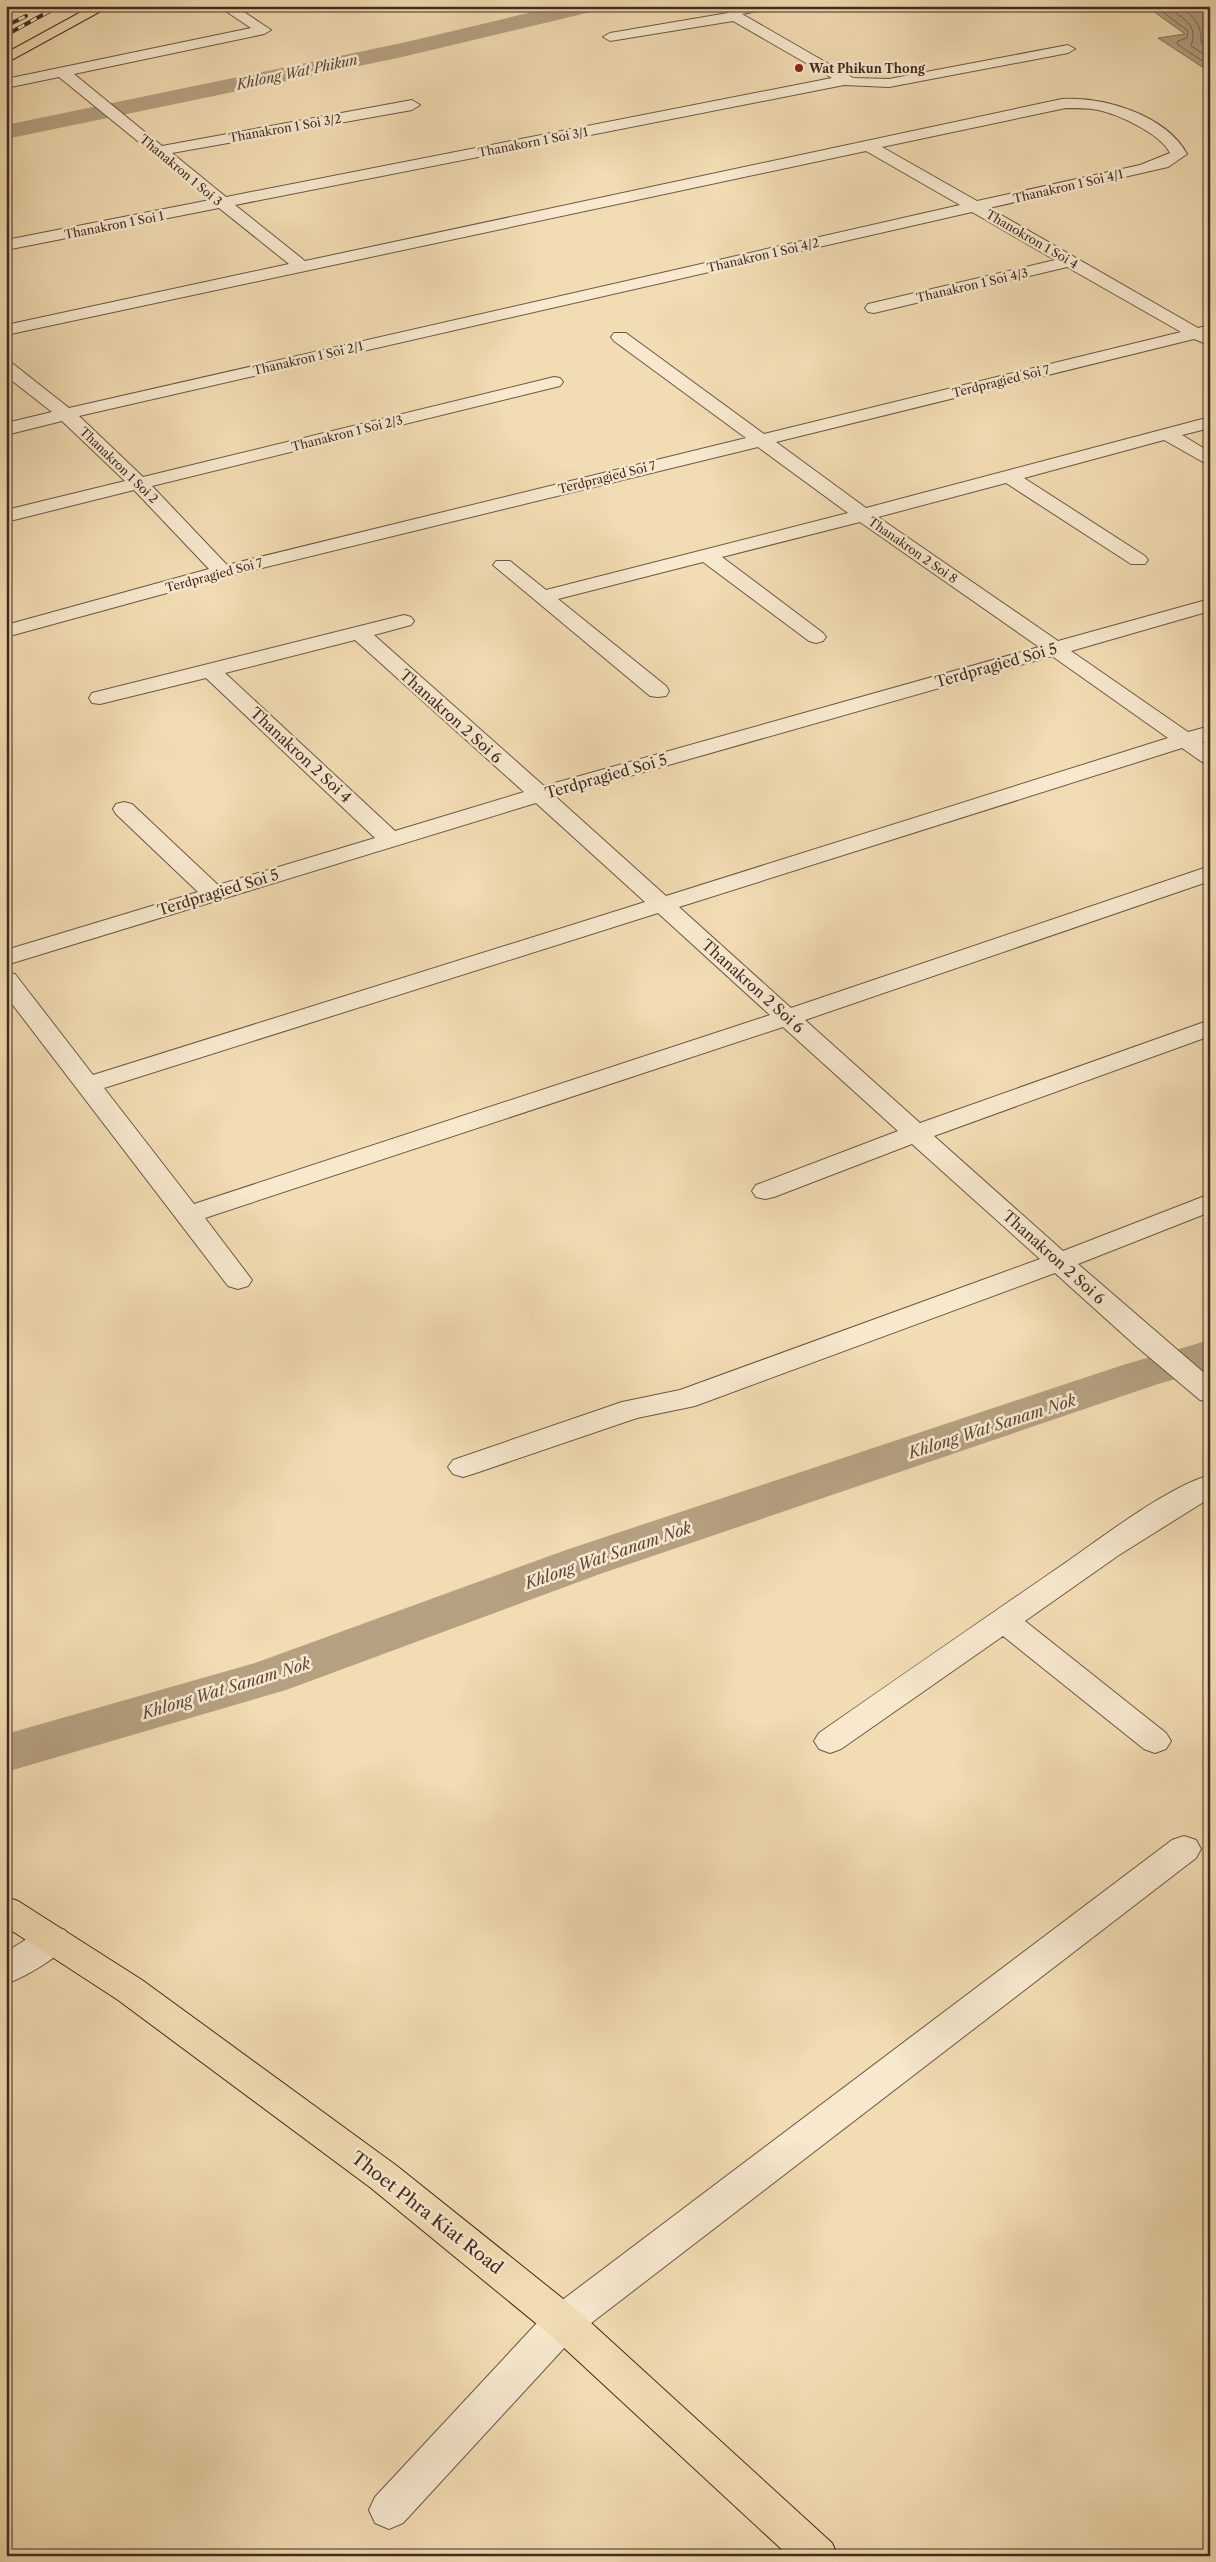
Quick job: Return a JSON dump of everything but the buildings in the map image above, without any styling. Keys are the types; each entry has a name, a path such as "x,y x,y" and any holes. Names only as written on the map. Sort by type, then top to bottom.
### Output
{"main road":[{"path":"6,59 103,6"},
{"name":"Thoet Phra Kiat Road","path":"6,1910 130,1990 384,2177 563,2322 818,2556"}],"street":[{"path":"6,84 264,30 225,6"},
{"path":"735,16 735,12 763,6"},
{"path":"610,37 735,16 844,80 864,84 889,84 1068,49"},
{"name":"Thanakron 1 Soi 3","path":"62,73 301,266"},
{"name":"Thanakorn 1 Soi 3/1","path":"222,204 844,80"},
{"name":"Thanakron 1 Soi 4/1","path":"867,145 1062,104 1080,103 1120,110 1170,140 1177,147 1179,154 1160,164 976,207"},
{"name":"Thanakron 1 Soi 3/2","path":"158,151 412,105"},
{"path":"6,330 867,145"},
{"name":"Thanokron 1 Soi 4","path":"867,145 1070,261 1205,335"},
{"name":"Thanakron 1 Soi 1","path":"6,245 222,204"},
{"name":"Thanakron 1 Soi 4/2","path":"550,302 976,207"},
{"name":"Thanakron 1 Soi 4/3","path":"874,308 1070,261"},
{"name":"Thanakron 1 Soi 2/1","path":"6,430 66,414 550,302"},
{"name":"Terdpragied Soi 7","path":"6,631 223,572 760,439 1205,335"},
{"name":"Thanakron 2 Soi 8","path":"620,337 863,515 1210,757"},
{"name":"Thanakron 1 Soi 2","path":"6,367 66,414 139,484 223,572"},
{"name":"Thanakron 1 Soi 2/3","path":"6,516 554,382"},
{"path":"543,597 863,515 1210,422"},
{"path":"1166,434 1210,460"},
{"path":"1009,476 1138,560"},
{"path":"705,554 816,637"},
{"path":"503,566 658,691"},
{"name":"Terdpragied Soi 5","path":"6,958 538,795 1210,605"},
{"path":"100,698 404,621"},
{"name":"Thanakron 2 Soi 6","path":"360,632 538,795 788,1017 1146,1340 1204,1388"},
{"name":"Thanakron 2 Soi 4","path":"211,671 391,840"},
{"path":"88,1086 1210,732"},
{"path":"124,809 214,894"},
{"path":"188,1215 788,1017 1210,873"},
{"path":"6,979 238,1280"},
{"path":"765,1191 917,1133 1210,1027"},
{"path":"463,1467 632,1409 685,1399 714,1389 1059,1262 1210,1202"},
{"path":"830,1741 1108,1548 1172,1506 1210,1485"},
{"path":"1005,1620 1155,1741"},
{"path":"389,2510 563,2322 1184,1849"},
{"path":"6,1970 52,1940"}],"water":[{"path":"1146,6 1210,6 1210,72 1158,38 1185,34"}],"waterway":[{"name":"Khlong Wat Phikun","path":"6,132 150,104 402,50 587,6"},
{"name":"Khlong Wat Sanam Nok","path":"6,1753 269,1677 583,1562 1142,1374 1210,1354"}],"railway":[{"path":"6,35 59,6"},
{"path":"6,26 26,16"}],"place":[{"name":"Wat Phikun Thong","path":"799,68"}]}
